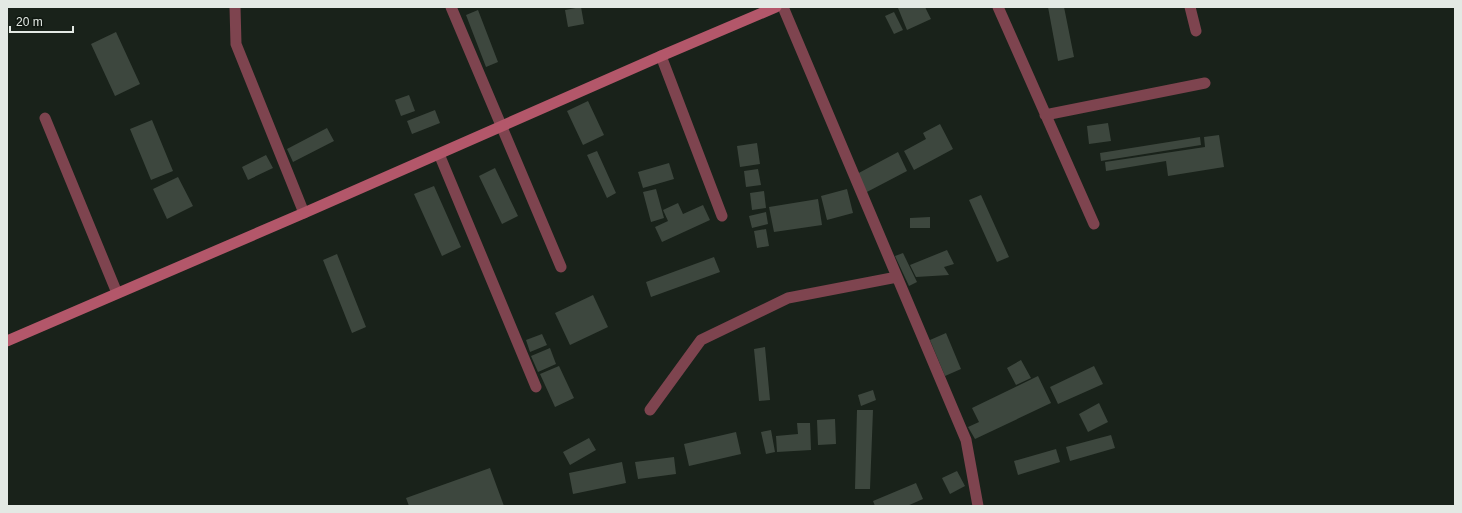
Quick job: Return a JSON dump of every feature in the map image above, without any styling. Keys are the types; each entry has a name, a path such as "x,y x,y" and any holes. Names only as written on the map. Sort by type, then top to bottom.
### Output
{"main road":[{"path":"7,341 776,7"}],"street":[{"path":"235,7 236,44 304,213"},
{"path":"451,7 561,266"},
{"path":"783,7 966,440 978,506"},
{"path":"998,7 1094,224"},
{"path":"1190,7 1196,31"},
{"path":"661,56 722,216"},
{"path":"1045,115 1205,83"},
{"path":"45,118 117,293"},
{"path":"439,154 536,387"},
{"path":"650,410 701,340 788,298 897,277"}],"building":[{"path":"581,7 584,24 568,27 565,10"},
{"path":"925,7 931,19 907,30 898,8"},
{"path":"1048,7 1064,7 1074,57 1058,61"},
{"path":"478,10 498,62 486,67 466,15"},
{"path":"894,12 903,30 894,34 885,16"},
{"path":"116,32 140,84 115,96 91,44"},
{"path":"409,95 415,111 401,116 395,100"},
{"path":"588,101 604,135 583,145 567,111"},
{"path":"435,110 440,123 412,134 407,121"},
{"path":"152,120 173,171 151,180 130,129"},
{"path":"1108,123 1111,141 1089,144 1087,126"},
{"path":"940,124 953,149 914,170 904,151 926,139 923,133"},
{"path":"327,128 334,141 293,162 287,149"},
{"path":"1219,135 1224,167 1168,176 1166,161 1106,171 1105,162 1205,147 1204,137"},
{"path":"1200,137 1201,145 1101,161 1100,153"},
{"path":"757,143 760,164 740,167 737,146"},
{"path":"597,151 616,193 607,198 587,155"},
{"path":"898,152 907,171 865,193 855,175"},
{"path":"266,155 273,168 248,180 242,167"},
{"path":"669,163 674,179 643,188 638,172"},
{"path":"495,168 518,216 502,224 479,176"},
{"path":"758,169 761,185 746,187 744,171"},
{"path":"178,177 193,206 167,219 153,189"},
{"path":"434,186 461,247 442,256 414,194"},
{"path":"656,189 664,218 651,222 643,192"},
{"path":"847,189 853,213 827,220 821,196"},
{"path":"764,191 766,208 752,210 750,193"},
{"path":"981,195 1009,257 997,262 969,200"},
{"path":"818,199 822,225 774,232 769,207"},
{"path":"678,203 683,214 703,205 710,220 662,242 655,227 668,221 663,210"},
{"path":"766,212 768,224 752,228 749,216"},
{"path":"930,217 930,228 910,228 910,218"},
{"path":"766,229 769,246 757,248 754,231"},
{"path":"947,250 954,264 944,267 949,275 916,277 910,265"},
{"path":"903,253 917,282 909,286 895,256"},
{"path":"337,254 366,327 352,333 323,260"},
{"path":"714,257 720,272 651,297 646,282"},
{"path":"593,295 608,327 570,345 555,313"},
{"path":"946,333 961,369 945,376 930,340"},
{"path":"542,334 547,345 530,352 526,340"},
{"path":"765,347 770,400 759,401 754,349"},
{"path":"550,348 556,364 538,372 531,356"},
{"path":"1021,360 1031,378 1016,385 1007,368"},
{"path":"559,366 574,398 555,407 540,374"},
{"path":"1094,366 1103,384 1058,404 1050,387"},
{"path":"1038,376 1051,403 975,439 968,427 979,422 972,408"},
{"path":"873,390 876,400 861,406 858,395"},
{"path":"1099,403 1108,422 1088,432 1079,414"},
{"path":"857,410 873,410 870,489 855,489"},
{"path":"835,419 836,444 818,445 817,420"},
{"path":"797,423 810,423 811,450 777,452 776,436 798,434"},
{"path":"771,430 775,452 766,454 761,432"},
{"path":"736,432 741,454 689,466 684,444"},
{"path":"1111,435 1115,448 1070,461 1066,447"},
{"path":"589,438 596,450 570,465 563,452"},
{"path":"1056,449 1060,462 1018,475 1014,461"},
{"path":"674,457 676,474 638,479 635,462"},
{"path":"622,462 626,483 573,494 569,473"},
{"path":"490,468 504,506 409,506 406,498"},
{"path":"957,471 965,486 950,494 942,478"},
{"path":"916,483 923,499 907,506 875,506 873,501"}]}
